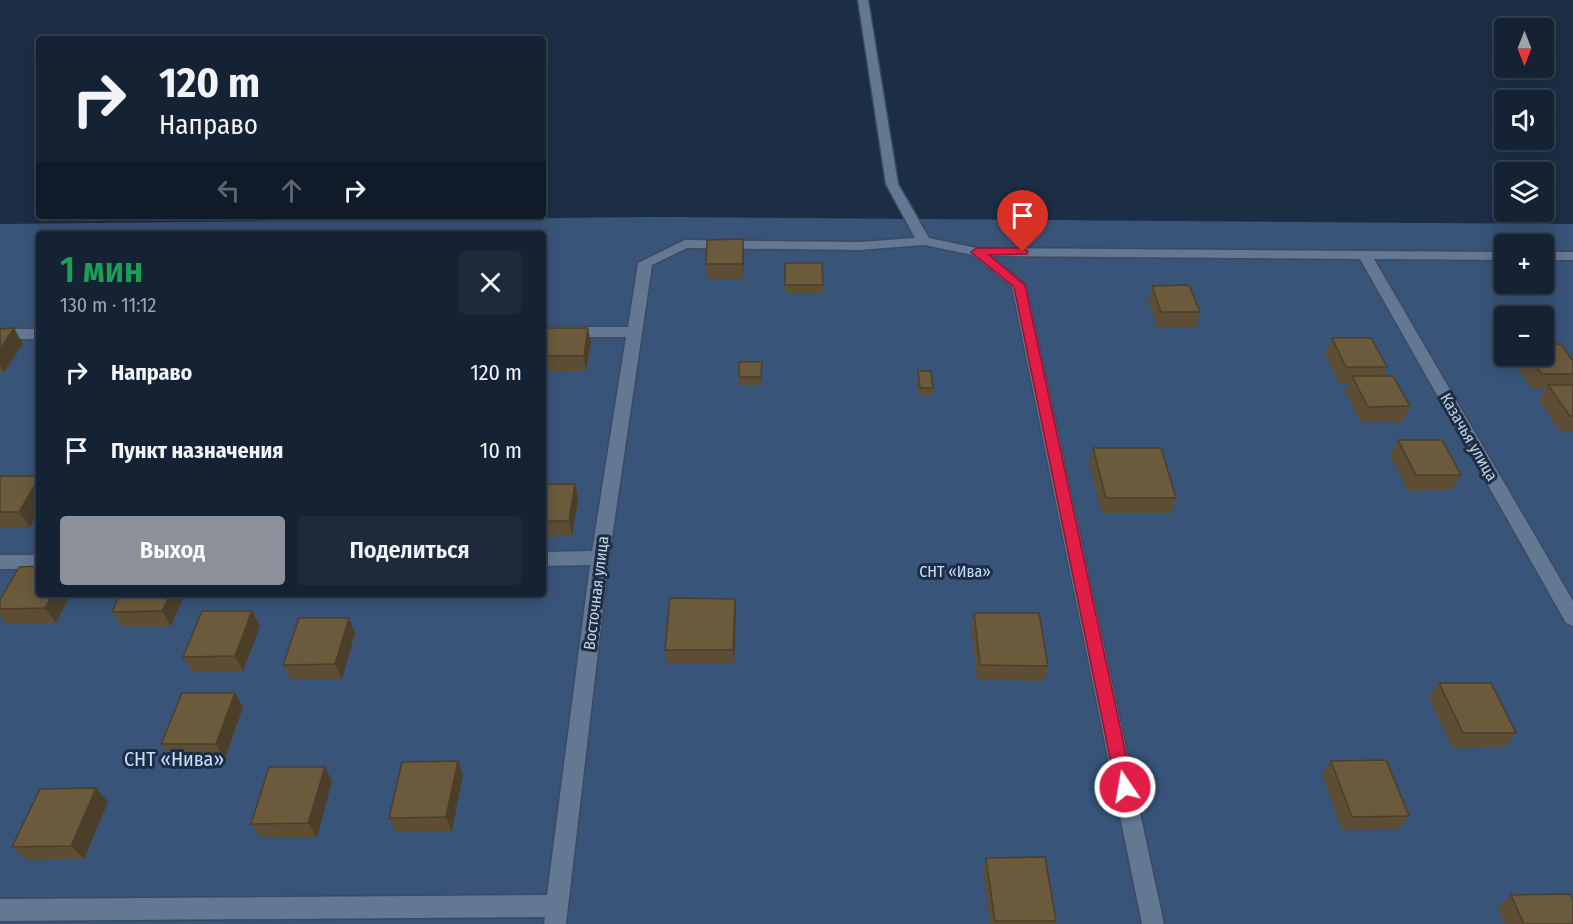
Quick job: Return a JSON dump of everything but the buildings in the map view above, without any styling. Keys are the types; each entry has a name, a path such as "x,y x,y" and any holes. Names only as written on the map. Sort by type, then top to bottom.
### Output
{"street":[{"path":"863,0 892,184 924,241 977,252 1494,256"},
{"name":"Восточная улица","path":"556,915 600,558 645,263 685,243 859,246 924,241"},
{"path":"977,252 1019,285 1153,924"},
{"name":"Казачья улица","path":"1365,255 1573,618"},
{"path":"1554,256 1573,256"},
{"path":"546,332 636,332"},
{"path":"0,334 36,334"},
{"path":"546,559 600,558"},
{"path":"0,562 36,562"},
{"path":"0,910 556,915"}],"green space":[{"name":"СНТ «Ива»","path":"651,217 1573,224 1573,924 0,924 0,224"}],"route":[{"path":"1023,252 977,252 1019,285 1125,787"}],"park label":[{"name":"СНТ «Нива»","path":"174,759"}]}
